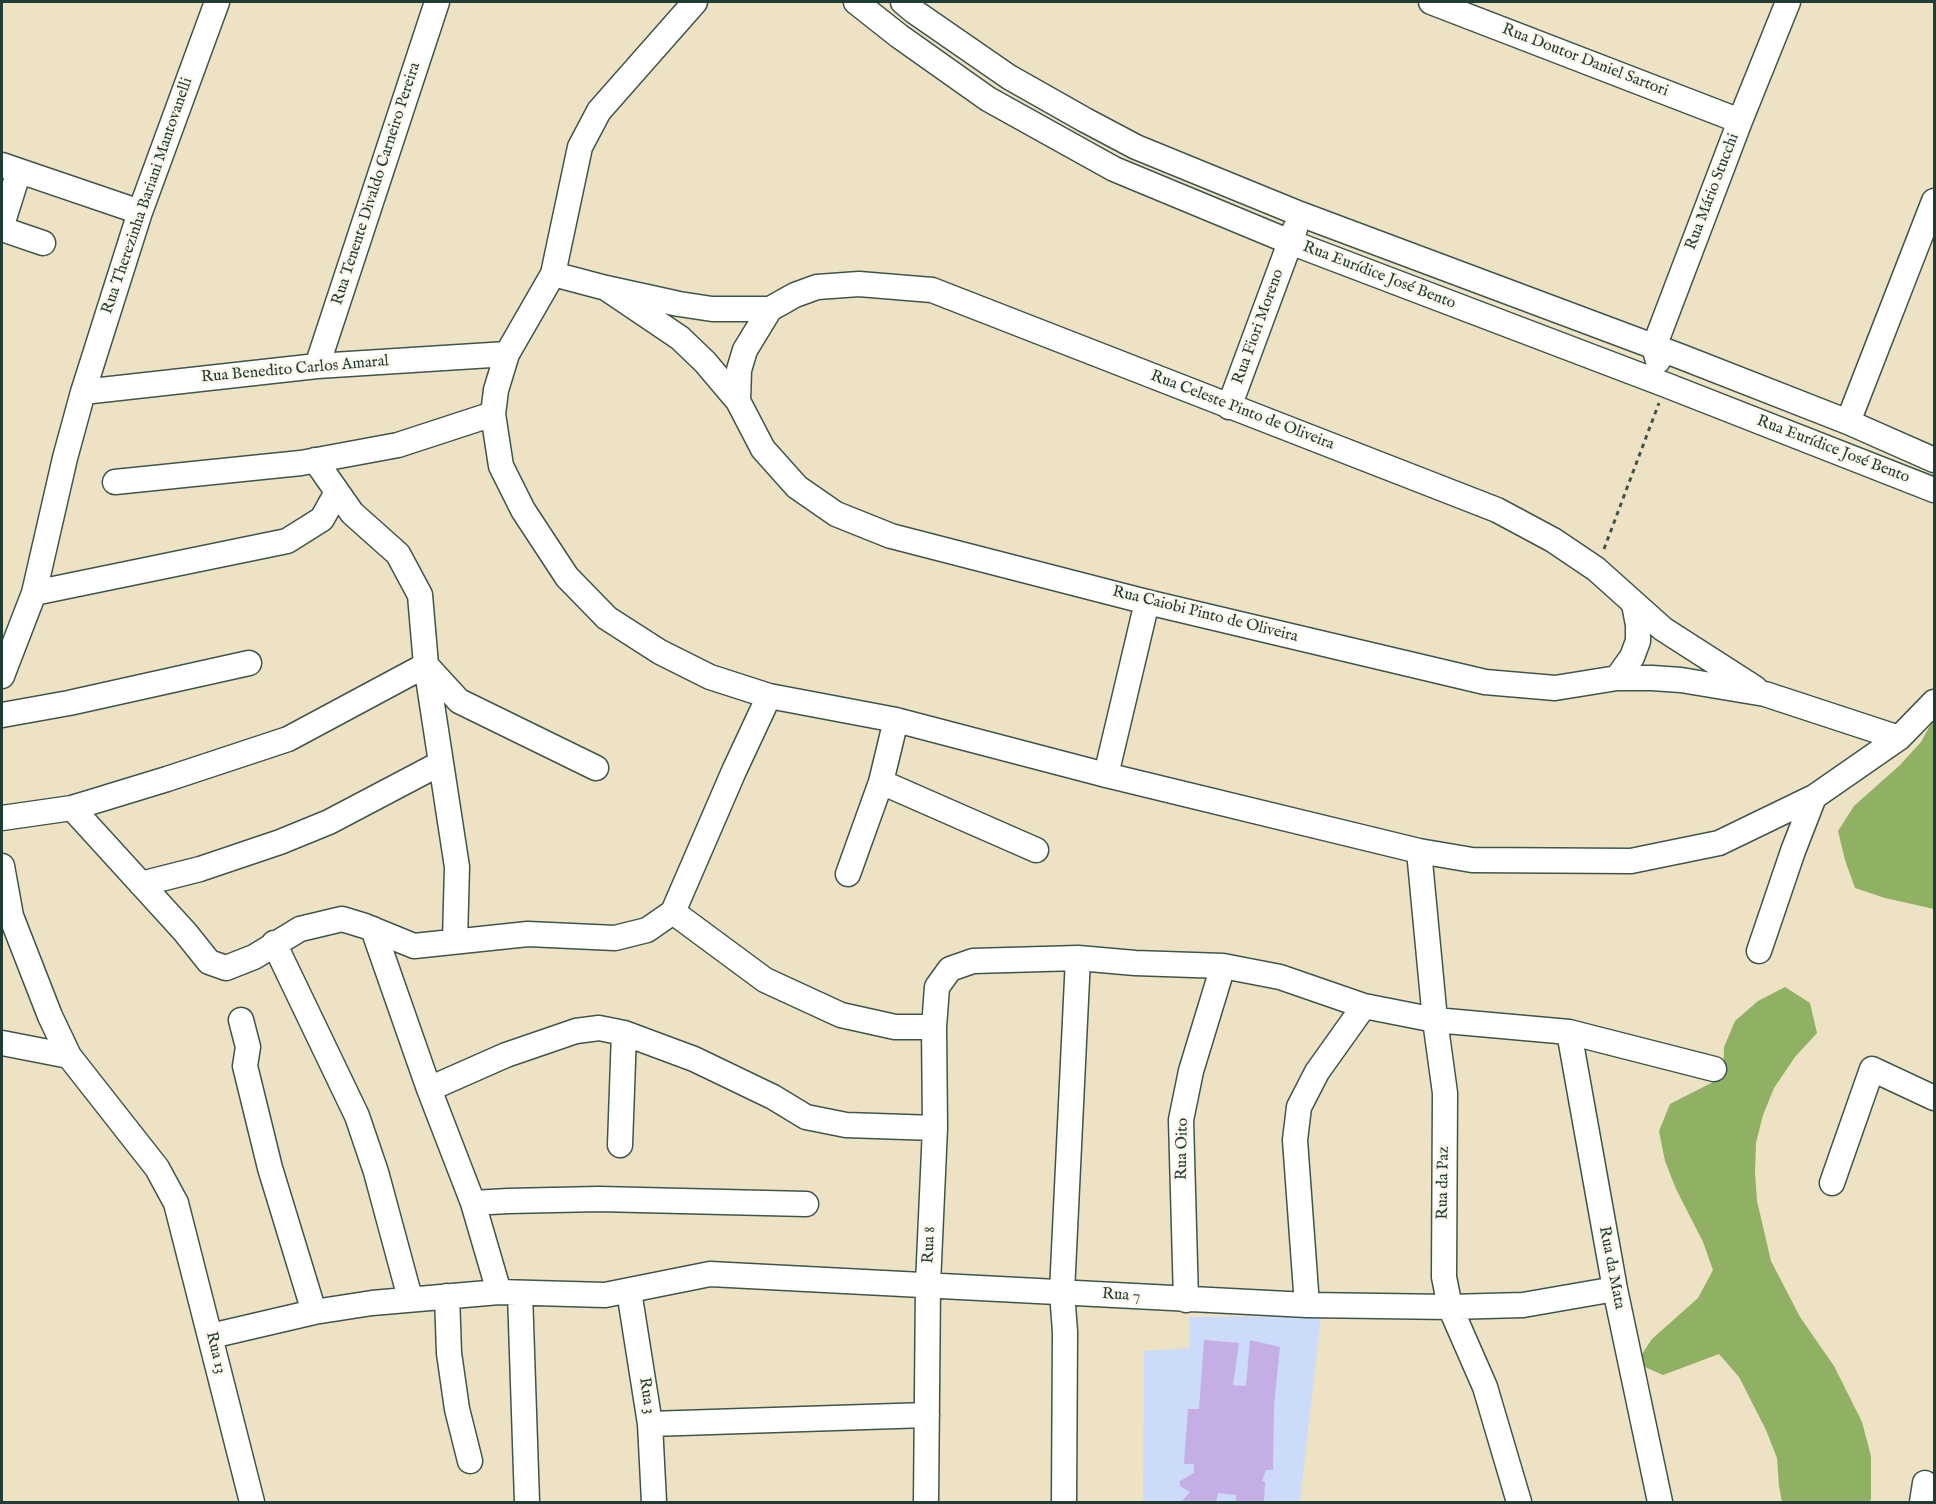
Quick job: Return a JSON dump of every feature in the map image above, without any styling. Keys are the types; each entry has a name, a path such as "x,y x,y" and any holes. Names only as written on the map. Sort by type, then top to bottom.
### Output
{"street":[{"name":"Rua Therezinha Bariani Mantovanelli","path":"2,676 34,593 65,458 83,392 140,212 217,2"},
{"name":"Rua Tenente Divaldo Carneiro Pereira","path":"317,366 437,2"},
{"path":"695,2 599,111 584,138 580,147 553,274 507,354 496,390 493,414 501,466 523,510 567,577 607,618 660,652 710,677 770,696 896,720 1106,775 1419,851 1472,860 1631,861 1719,843 1814,797 1899,738 1935,702"},
{"name":"Rua Eurídice José Bento","path":"856,2 899,36 988,99 1114,169 1290,242 1935,490"},
{"name":"Rua Eurídice José Bento","path":"903,2 1009,77 1085,120 1175,164 1300,214 1848,422 1935,460"},
{"name":"Rua Doutor Daniel Sartori","path":"1431,2 1740,121"},
{"name":"Rua Mário Stucchi","path":"1654,347 1788,2"},
{"path":"43,243 2,227 10,168 140,212"},
{"path":"1848,422 1935,201"},
{"name":"Rua Fiori Moreno","path":"1229,406 1300,214"},
{"name":"Rua Caiobi Pinto de Oliveira","path":"553,274 679,304 712,309 770,309"},
{"name":"Rua Celeste Pinto de Oliveira","path":"770,309 817,287 859,284 932,290 1497,510 1553,540 1596,569 1634,604 1680,641 1765,694"},
{"name":"Rua Caiobi Pinto de Oliveira","path":"606,288 680,338 705,362 738,401 763,449 797,487 836,514 891,536 1147,602 1485,682 1555,688 1617,678 1681,680 1765,694 1899,738"},
{"path":"738,401 739,370 742,360 758,326 770,309"},
{"path":"1654,347 1666,385"},
{"name":"Rua Benedito Carlos Amaral","path":"83,392 317,366 507,354"},
{"path":"115,482 315,460 398,445 493,414"},
{"path":"315,460 352,513 398,554 420,596 426,665 457,867 455,940"},
{"path":"34,593 287,541 322,519 337,492"},
{"path":"1106,775 1147,602"},
{"path":"1617,678 1632,657 1638,641 1634,604"},
{"path":"2,715 69,703 249,663"},
{"path":"426,665 459,701 596,768"},
{"path":"2,818 72,808 288,739 426,665"},
{"path":"72,808 185,932 209,962 226,968 254,957 300,929 342,919 414,946 528,934 615,938 647,930 674,912 734,771 770,696"},
{"path":"848,874 881,782 896,720"},
{"path":"141,884 200,869 290,838 329,822 441,763"},
{"path":"881,782 1036,850"},
{"path":"1759,951 1814,797"},
{"name":"Rua da Paz","path":"1419,851 1435,1020 1445,1093 1444,1277 1450,1307 1485,1387 1519,1503"},
{"name":"Rua 13","path":"2,866 11,916 50,1017 69,1056 157,1168 176,1203 252,1503"},
{"path":"674,912 765,980 841,1015 895,1027 934,1028"},
{"path":"373,929 429,1089 509,1293 527,1503"},
{"path":"274,944 357,1116 376,1172 410,1298"},
{"path":"1064,1503 1065,1332 1062,1293 1078,958 1135,963 1223,966 1280,977 1364,1006 1435,1020 1569,1032 1714,1069"},
{"name":"Rua 8","path":"926,1503 928,1284 935,1128 934,1028 937,987 950,969 973,961 1078,958"},
{"name":"Rua Oito","path":"1186,1300 1181,1120 1191,1071 1223,966"},
{"path":"1307,1305 1295,1140 1299,1107 1317,1072 1364,1006"},
{"path":"241,1020 248,1047 245,1066 267,1157 314,1312"},
{"path":"429,1089 506,1055 576,1031 599,1028 624,1033 694,1059 773,1097 806,1118 846,1125 935,1128"},
{"name":"Rua da Mata","path":"1569,1032 1615,1289 1660,1503"},
{"path":"620,1145 624,1033"},
{"path":"2,1043 69,1056"},
{"path":"1832,1183 1872,1070 1935,1098"},
{"path":"472,1203 599,1199 806,1204"},
{"name":"Rua 7","path":"210,1336 314,1312 410,1298 509,1293 605,1295 710,1274 1307,1305 1450,1307 1523,1305 1615,1289"},
{"name":"Rua 3","path":"629,1291 650,1424 654,1503"},
{"path":"447,1296 449,1353 457,1409 470,1461"},
{"path":"650,1424 927,1415"}],"path":[{"path":"1596,569 1666,385"}],"shaded area":[{"path":"1321,1316 1300,1502 1143,1502 1144,1351 1189,1348 1190,1317"}],"green space":[{"path":"1934,718 1934,909 1885,898 1855,888 1838,831 1854,806 1900,765 1921,742"},
{"path":"1785,987 1810,1003 1817,1033 1795,1057 1774,1088 1763,1115 1756,1143 1757,1201 1771,1261 1800,1317 1834,1366 1862,1422 1871,1456 1871,1500 1867,1502 1782,1502 1777,1458 1766,1430 1739,1377 1719,1354 1663,1375 1636,1363 1652,1339 1698,1298 1713,1270 1703,1242 1676,1189 1665,1161 1659,1131 1670,1104 1723,1077 1724,1047 1735,1021 1758,1001"}],"building":[{"path":"1204,1340 1239,1343 1233,1385 1246,1386 1250,1340 1280,1347 1274,1405 1273,1470 1266,1470 1262,1481 1265,1482 1264,1502 1236,1502 1236,1495 1218,1493 1216,1502 1181,1502 1190,1492 1180,1486 1180,1481 1194,1473 1194,1464 1184,1464 1188,1409 1199,1409"}]}
